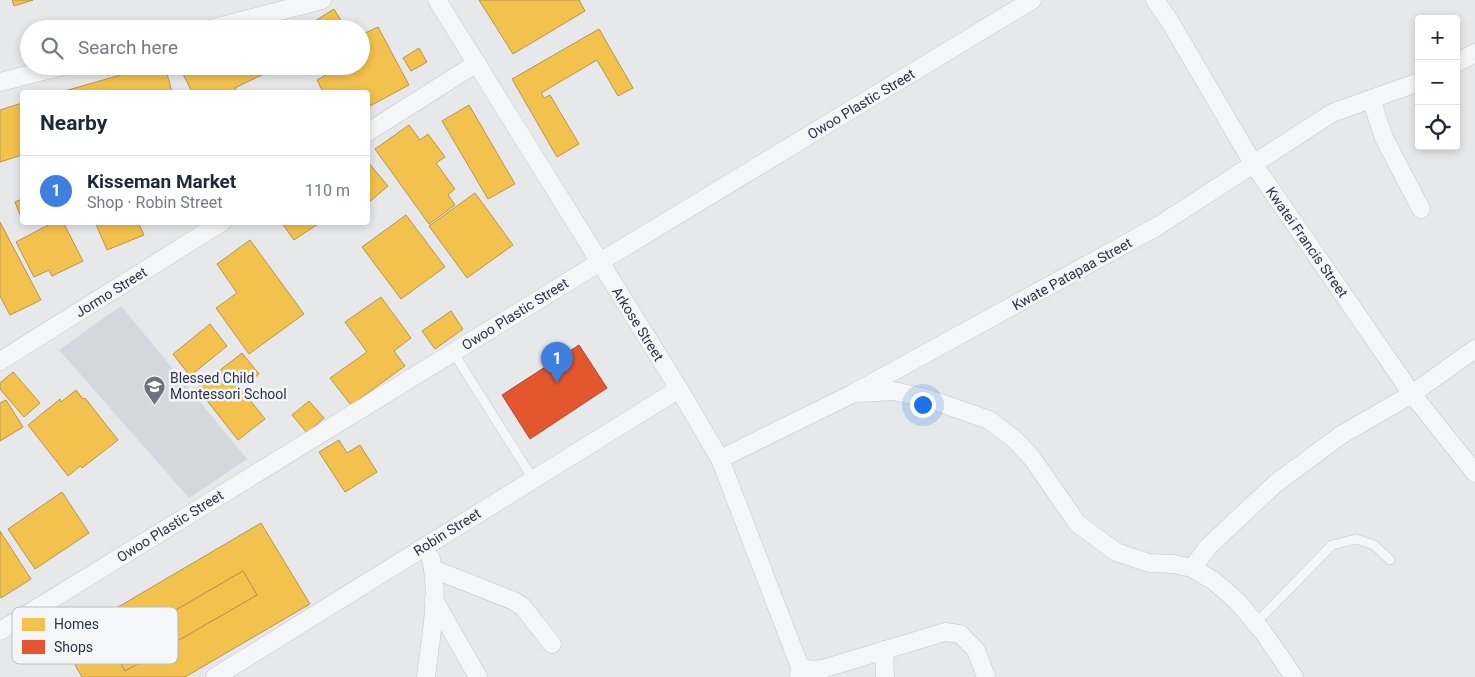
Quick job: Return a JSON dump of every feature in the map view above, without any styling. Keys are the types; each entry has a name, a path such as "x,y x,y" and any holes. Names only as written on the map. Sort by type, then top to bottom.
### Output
{"street":[{"path":"245,20 322,0"},
{"name":"Arkose Street","path":"438,0 679,389 720,459 799,672"},
{"name":"Owoo Plastic Street","path":"39,607 600,262 1032,0"},
{"name":"Kwatei Francis Street","path":"1155,0 1169,20 1254,165 1412,394 1475,473"},
{"path":"1460,61 1475,53"},
{"path":"370,131 477,64"},
{"path":"0,82 28,75"},
{"name":"Kwate Patapaa Street","path":"720,459 852,394 1158,226 1332,113 1415,83"},
{"path":"1371,99 1384,138 1421,209"},
{"name":"Jormo Street","path":"0,361 217,225"},
{"path":"1192,568 1209,546 1275,484 1341,435 1412,394 1475,349"},
{"name":"Robin Street","path":"215,677 679,389"},
{"path":"852,394 894,391 929,399 989,420 1013,438 1032,458 1077,523 1116,552 1149,563 1173,564 1192,568 1214,581 1238,602 1256,623 1294,677"},
{"path":"426,677 434,600 434,576 427,544"},
{"path":"433,569 514,600 522,606 552,644"},
{"path":"434,600 478,677"},
{"name":"Owoo Plastic Street","path":"0,631 12,624"},
{"path":"799,672 822,669 945,632 960,634 976,650 986,677"},
{"path":"884,650 885,677"}],"lane":[{"path":"453,352 533,479"},
{"path":"1256,623 1332,545 1356,539 1374,545 1390,560"}],"shaded area":[{"name":"Blessed Child Montessori School","path":"121,306 247,459 189,498 59,350"}],"building: Homes":[{"path":"12,0 33,0 14,6"},
{"path":"479,0 579,0 585,11 513,54"},
{"path":"334,9 341,20 316,20"},
{"path":"378,27 409,85 370,106 370,90 322,90 317,80 326,75 370,75 370,31"},
{"path":"599,29 633,88 618,96 597,60 541,93 544,98 550,95 579,144 557,157 512,79"},
{"path":"419,48 427,62 411,71 403,58"},
{"path":"120,75 167,75 171,90 68,90"},
{"path":"184,75 262,75 235,88 236,90 191,90"},
{"path":"20,104 20,156 0,162 0,110"},
{"path":"469,105 515,184 488,199 442,121"},
{"path":"409,125 420,140 428,134 445,157 436,163 455,189 448,195 455,205 429,224 375,149"},
{"path":"370,164 388,186 370,201"},
{"path":"475,193 513,245 467,278 429,226"},
{"path":"20,200 20,215 15,202"},
{"path":"406,215 445,267 401,299 362,247"},
{"path":"0,222 41,300 10,315 0,296"},
{"path":"48,225 65,225 83,261 52,276 49,270 34,277 16,242"},
{"path":"96,225 139,225 144,235 107,250"},
{"path":"283,225 316,225 294,240"},
{"path":"250,240 304,314 249,354 216,308 237,293 217,264"},
{"path":"381,297 411,338 394,351 405,366 351,405 330,378 367,352 345,322"},
{"path":"451,311 463,329 435,349 422,331"},
{"path":"210,324 227,346 190,376 173,354"},
{"path":"242,353 259,374 250,381 246,377 237,384 265,419 238,440 197,388"},
{"path":"13,372 40,403 24,417 0,389 0,383"},
{"path":"76,390 83,399 85,398 118,440 82,468 80,466 68,476 28,425 60,399 61,402"},
{"path":"6,400 23,427 0,441 0,403"},
{"path":"309,401 324,418 307,433 292,415"},
{"path":"339,440 347,453 360,445 377,472 345,492 319,452"},
{"path":"62,492 89,533 35,569 8,529"},
{"path":"261,523 310,604 185,677 82,677 75,665 121,664 125,671 137,664 178,664 178,640 257,595 243,571 178,609 178,607 118,607"},
{"path":"0,531 31,579 1,598 0,596"},
{"path":"243,571 257,595 178,640 178,609"},
{"path":"121,664 137,664 125,671"}],"building: Shops":[{"path":"579,345 607,388 530,439 502,395"}],"place":[{"name":"Kisseman Market","path":"557,383"},
{"name":"Blessed Child Montessori School","path":"154,405"}]}
